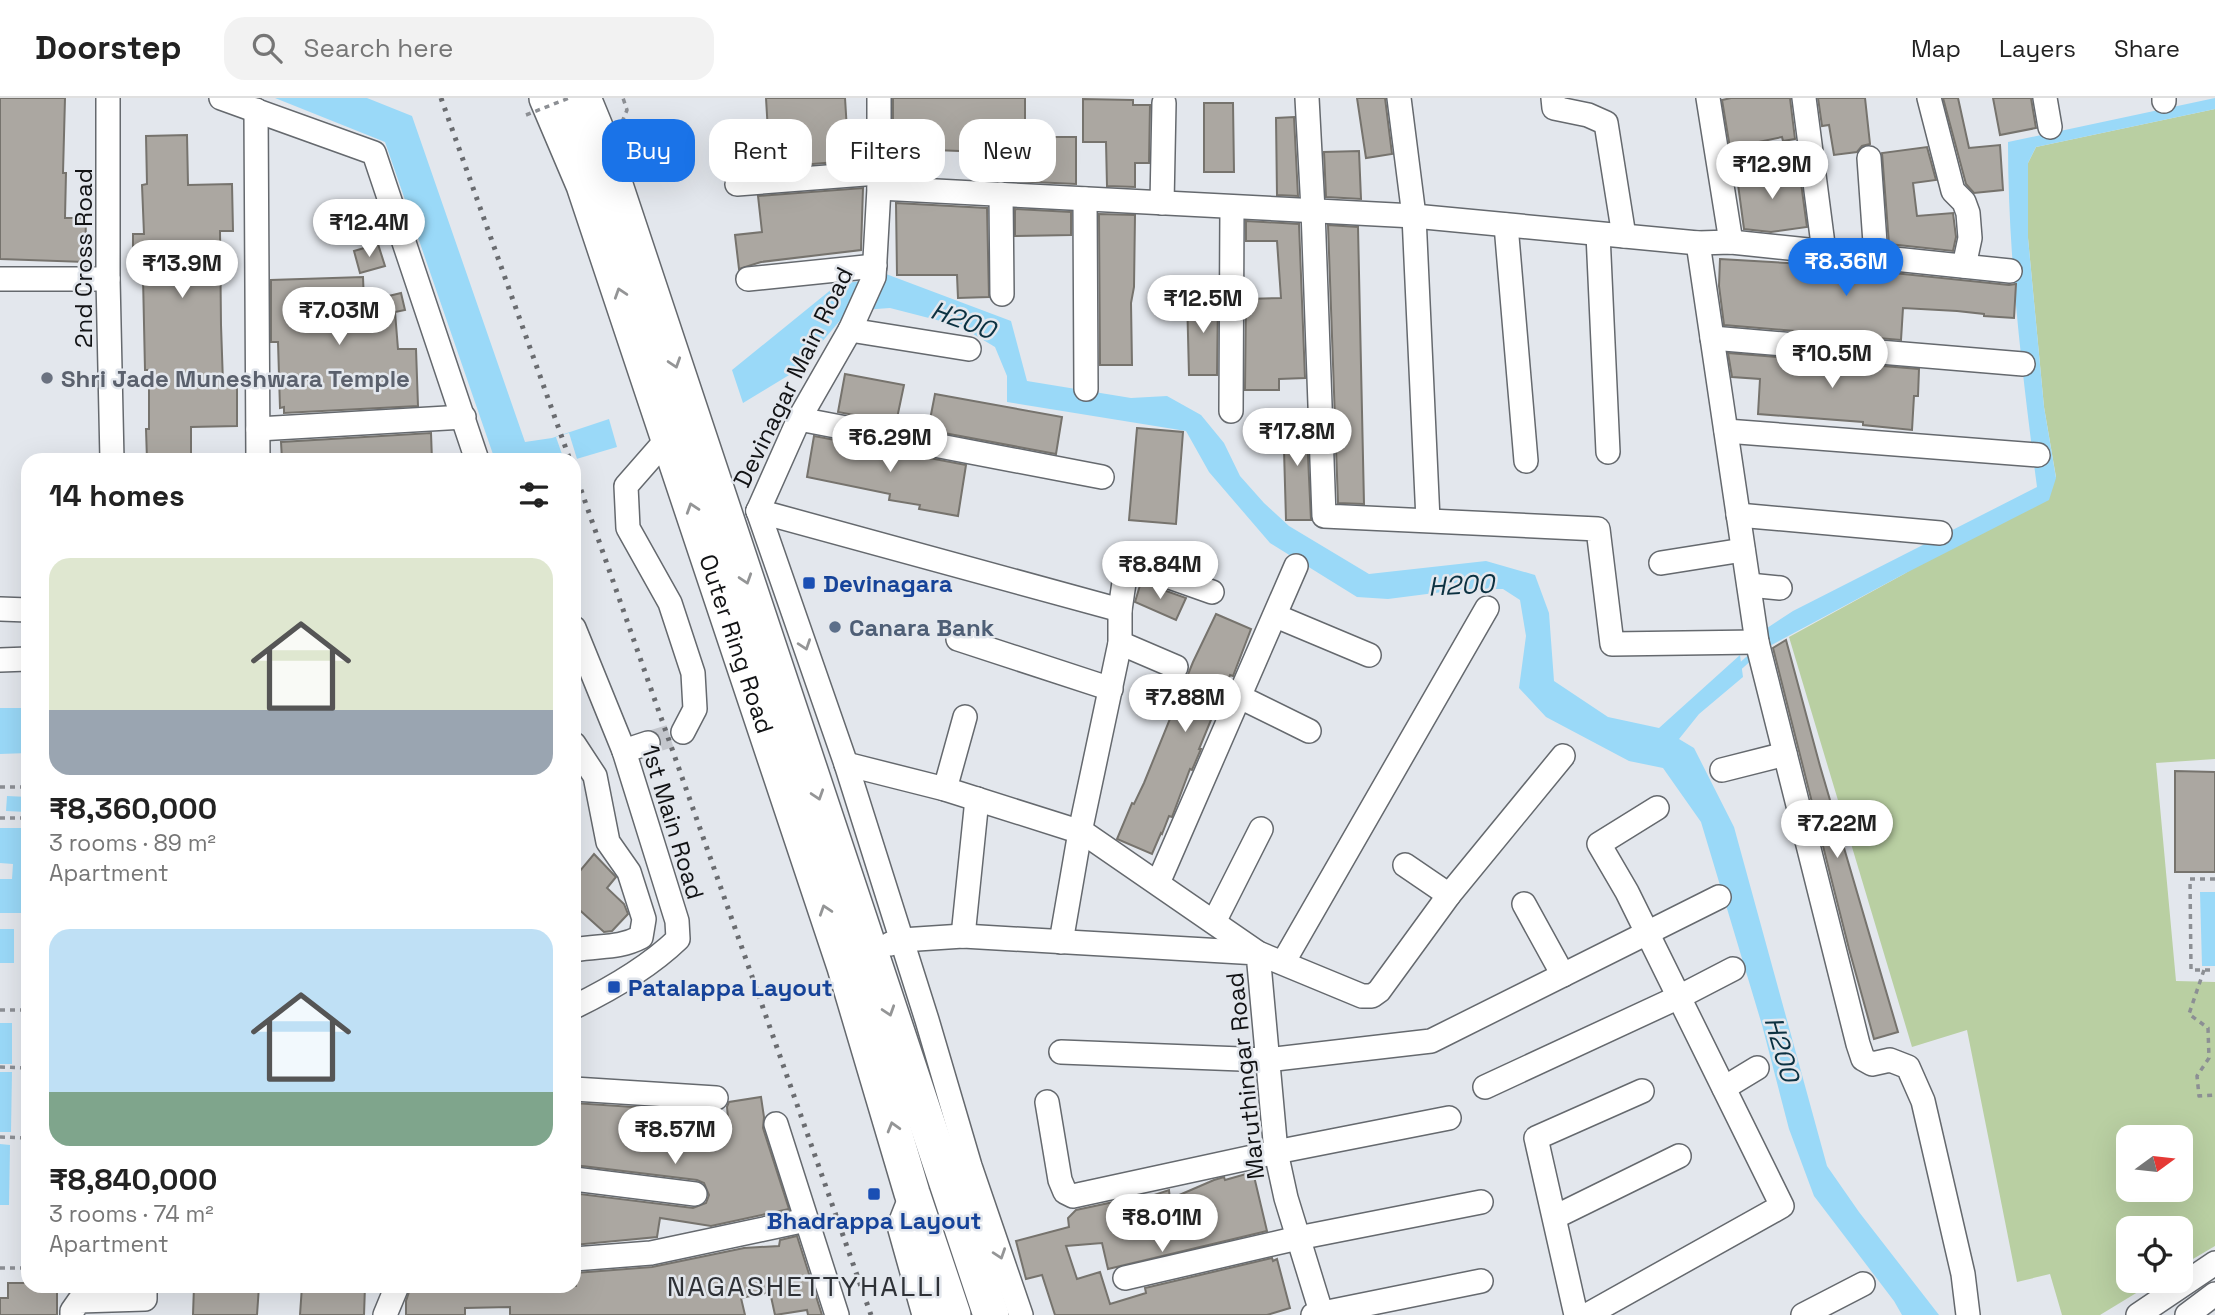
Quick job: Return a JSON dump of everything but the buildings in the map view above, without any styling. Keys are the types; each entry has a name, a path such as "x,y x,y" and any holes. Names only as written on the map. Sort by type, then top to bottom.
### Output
{"highway":[{"name":"Outer Ring Road","path":"583,98 885,945 957,1170 991,1315"},
{"name":"Outer Ring Road","path":"537,106 584,185 845,967 912,1193 953,1315"}],"street":[{"name":"2nd Cross Road","path":"108,98 112,453"},
{"path":"221,98 374,153 475,453"},
{"name":"Devinagar Main Road","path":"879,98 879,119"},
{"path":"1307,98 1324,516 1598,528 1612,644 1757,642"},
{"path":"1399,98 1414,216 1428,520"},
{"path":"1553,98 1554,108 1588,115 1606,123 1624,236"},
{"path":"1708,98 1731,242"},
{"path":"1804,98 1824,252"},
{"path":"1929,98 1952,191 1964,202 1968,213 1970,239 1964,267"},
{"path":"2045,98 2050,127"},
{"path":"1162,203 1164,103"},
{"path":"256,110 258,453"},
{"path":"1870,158 1876,257"},
{"path":"737,184 826,181"},
{"name":"Devinagar Main Road","path":"758,511 799,419 853,323 874,272 879,182"},
{"path":"896,182 1001,194 1414,216 1698,243 1731,242 2010,271"},
{"path":"1001,194 1002,294"},
{"path":"1085,199 1086,389"},
{"path":"1231,411 1232,207"},
{"path":"1507,225 1526,461"},
{"path":"1598,234 1608,452"},
{"path":"1698,243 1757,642 1857,1044 1863,1059 1872,1064 1890,1060 1908,1067 1923,1101 1963,1273 1968,1315"},
{"path":"748,279 874,272"},
{"path":"0,279 108,279"},
{"path":"853,323 969,349"},
{"path":"1712,338 2022,364"},
{"path":"258,429 464,417"},
{"path":"799,419 1102,477"},
{"path":"1726,431 2038,455"},
{"path":"668,438 626,486 628,528 670,603 693,673 695,709 683,732"},
{"path":"758,511 1120,610"},
{"path":"758,511 846,764 885,945 963,936 1258,953 1283,961 1362,996 1372,996 1379,991 1449,895 1563,756"},
{"path":"1738,515 1940,533"},
{"path":"1661,563 1743,550"},
{"path":"1061,942 1080,832 1120,643 1120,610 1127,562 1212,592"},
{"path":"1158,883 1296,566"},
{"path":"1749,585 1780,588"},
{"path":"1283,961 1487,608"},
{"path":"0,609 21,610"},
{"path":"1276,616 1369,655"},
{"path":"958,639 1111,689"},
{"path":"1120,643 1176,667"},
{"name":"1st Main Road","path":"581,645 624,751 677,921 678,939 666,951 614,987 584,1002"},
{"path":"0,660 21,659"},
{"path":"1240,697 1309,731"},
{"path":"945,789 965,717"},
{"path":"624,751 648,743"},
{"path":"1723,770 1785,754"},
{"path":"581,755 595,776 608,842 629,872 644,919 641,937 623,946 604,945 581,949"},
{"path":"846,764 945,789 1080,832 1258,953"},
{"path":"963,936 977,799"},
{"path":"1587,1315 1782,1206 1627,892 1599,844 1657,808"},
{"path":"1214,922 1261,829"},
{"path":"1405,865 1449,895"},
{"path":"1061,1052 1267,1060 1431,1041 1719,897"},
{"path":"1524,904 1563,975"},
{"name":"Maruthingar Road","path":"1258,953 1276,1152 1286,1198 1319,1314"},
{"path":"1485,1087 1733,969"},
{"path":"1724,1088 1757,1068"},
{"path":"581,1089 716,1098"},
{"path":"1576,1315 1536,1138 1642,1091"},
{"path":"1047,1102 1060,1180 1065,1192 1073,1196 1449,1118"},
{"path":"776,1124 837,1315"},
{"path":"1555,1217 1679,1156"},
{"path":"957,1170 1021,1315"},
{"path":"581,1180 695,1194"},
{"path":"912,1193 899,1226 924,1315"},
{"path":"1125,1278 1298,1238 1481,1202"},
{"path":"581,1258 651,1253 806,1220"},
{"path":"2138,1315 2215,1263"},
{"path":"1319,1314 1481,1281"},
{"path":"1803,1315 1863,1284"},
{"path":"72,1315 79,1301 145,1299 145,1293"},
{"path":"385,1315 394,1293"},
{"path":"2187,1315 2215,1294"}],"path":[{"path":"537,106 569,98"},
{"path":"623,98 627,110"},
{"path":"0,787 21,787"},
{"path":"0,818 21,818"},
{"path":"2215,879 2189,880 2191,970 2215,970"},
{"path":"2203,970 2189,1014 2208,1028 2209,1058 2197,1076 2199,1096 2215,1096"},
{"path":"0,1010 21,1010"},
{"path":"0,1067 21,1068"},
{"path":"0,1137 21,1138"},
{"path":"0,1268 21,1268"}],"green space":[{"path":"2215,109 2215,759 2156,763 2176,981 2215,982 2215,1246 2193,1259 2193,1216 2116,1216 2116,1293 2136,1293 2100,1315 2062,1315 2050,1274 2017,1282 1967,1030 1912,1047 1789,637 1904,574 2056,477 2044,407 2028,238 2028,163 2036,147"}],"water":[{"path":"275,98 367,98 412,116 525,442 552,438 609,419 617,447 581,458 581,453 493,453 385,142"},
{"path":"2215,98 2215,109 2036,147 2028,163 2028,238 2044,407 2056,478 2049,500 1764,649 1764,630 1793,611 2037,487 2013,271 2008,142"},
{"name":"H200","path":"886,274 1011,321 1027,381 1131,398 1167,396 1201,415 1224,443 1240,476 1264,503 1289,526 1369,574 1486,561 1535,575 1549,613 1554,681 1608,717 1659,728 1740,655 1743,677 1699,714 1679,739 1694,748 1734,827 1827,1166 1939,1315 1902,1315 1814,1196 1789,1129 1762,1025 1701,822 1663,768 1629,761 1546,717 1519,688 1526,636 1520,600 1503,589 1466,589 1388,599 1357,597 1270,543 1209,472 1186,431 1007,402 1007,376 995,347 960,326 890,308 848,311 799,369 743,403 732,370 838,284"},
{"path":"0,708 21,708 21,753 0,754"},
{"path":"7,796 21,797 21,812 6,811"},
{"path":"0,828 21,828 21,913 0,913 0,879 12,879 13,864 0,863"},
{"path":"2200,892 2215,892 2215,966 2202,966"},
{"path":"0,929 14,929 14,963 0,963"},
{"path":"0,1023 12,1023 12,1064 0,1064"},
{"path":"0,1072 12,1072 11,1132 0,1132"},
{"path":"0,1144 10,1145 9,1205 0,1205"}],"pier":[{"path":"569,433 575,453 562,453 556,437"}],"waterway":[{"path":"1736,670 1754,654"}],"tunnel":[{"path":"648,743 683,732"}],"railway":[{"path":"441,98 568,453"},
{"path":"581,490 871,1315"}],"place":[{"name":"Shri Jade Muneshwara Temple","path":"47,378"},
{"name":"Devinagara","path":"809,583"},
{"name":"Canara Bank","path":"835,627"},
{"name":"Patalappa Layout","path":"614,987"},
{"name":"Bhadrappa Layout","path":"874,1194"}],"district":[{"name":"NAGASHETTYHALLI","path":"805,1286"}]}
